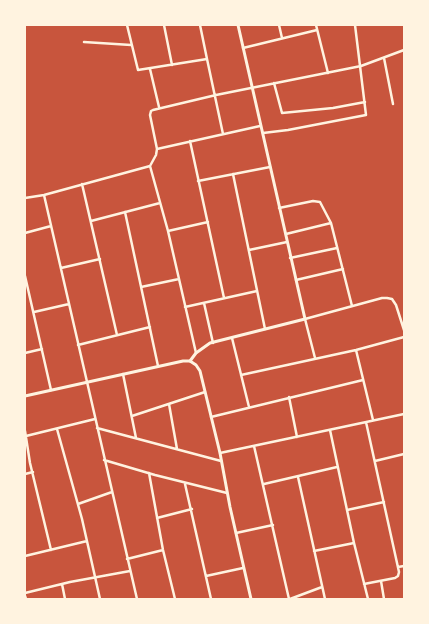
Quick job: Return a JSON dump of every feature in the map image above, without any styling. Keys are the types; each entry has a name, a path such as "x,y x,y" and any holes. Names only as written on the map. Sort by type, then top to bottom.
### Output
{"main road":[{"path":"190,361 207,344 305,319 238,25"},
{"path":"25,396 185,360 196,365 200,372 220,453 251,599"}],"street":[{"path":"127,25 138,70 208,59"},
{"path":"164,25 172,65"},
{"path":"200,25 223,134"},
{"path":"279,25 282,38"},
{"path":"316,25 328,73"},
{"path":"262,133 365,117 365,102 355,25"},
{"path":"243,48 317,30"},
{"path":"84,42 131,45"},
{"path":"196,353 168,231 150,166 157,150 151,111 160,107 274,82 361,66 404,50"},
{"path":"384,58 393,104"},
{"path":"150,69 160,107"},
{"path":"274,82 282,113 333,108 365,102"},
{"path":"157,150 260,126"},
{"path":"190,141 224,298"},
{"path":"25,198 44,195 150,166"},
{"path":"198,181 270,167"},
{"path":"233,174 265,329"},
{"path":"82,184 117,336"},
{"path":"44,195 137,599"},
{"path":"279,208 317,200 322,206 330,223 352,306"},
{"path":"91,221 160,203"},
{"path":"125,212 158,366"},
{"path":"168,231 208,222"},
{"path":"285,234 330,223"},
{"path":"25,233 51,226"},
{"path":"248,250 287,242"},
{"path":"290,258 337,248"},
{"path":"61,268 100,259"},
{"path":"296,280 343,269"},
{"path":"25,276 51,390"},
{"path":"141,287 179,279"},
{"path":"184,307 257,291"},
{"path":"315,358 305,319 382,298 392,299 396,305 404,330"},
{"path":"204,303 213,343"},
{"path":"33,312 69,304"},
{"path":"78,345 150,327"},
{"path":"241,374 356,350 404,337"},
{"path":"232,338 248,407"},
{"path":"25,353 42,349"},
{"path":"356,350 374,420"},
{"path":"123,374 136,438"},
{"path":"211,417 363,380"},
{"path":"132,416 205,392"},
{"path":"289,397 297,437"},
{"path":"169,404 177,449"},
{"path":"220,453 404,414"},
{"path":"26,436 95,419"},
{"path":"364,584 398,576 398,567 366,422"},
{"path":"97,428 221,461"},
{"path":"57,429 78,504 100,599"},
{"path":"330,430 337,468 368,599"},
{"path":"25,431 51,550"},
{"path":"254,446 290,599 322,586"},
{"path":"375,461 404,454"},
{"path":"104,460 185,484 227,493"},
{"path":"264,484 337,468"},
{"path":"25,474 33,472"},
{"path":"149,474 163,550 175,599"},
{"path":"298,477 325,599"},
{"path":"185,484 192,509 210,599"},
{"path":"78,504 112,492"},
{"path":"347,510 384,502"},
{"path":"157,518 192,509"},
{"path":"236,533 273,525"},
{"path":"25,556 87,541"},
{"path":"314,551 354,542"},
{"path":"127,559 163,550"},
{"path":"398,567 404,566"},
{"path":"206,576 244,568"},
{"path":"25,596 62,584 130,571"},
{"path":"381,581 384,599"},
{"path":"62,584 65,599"}]}
